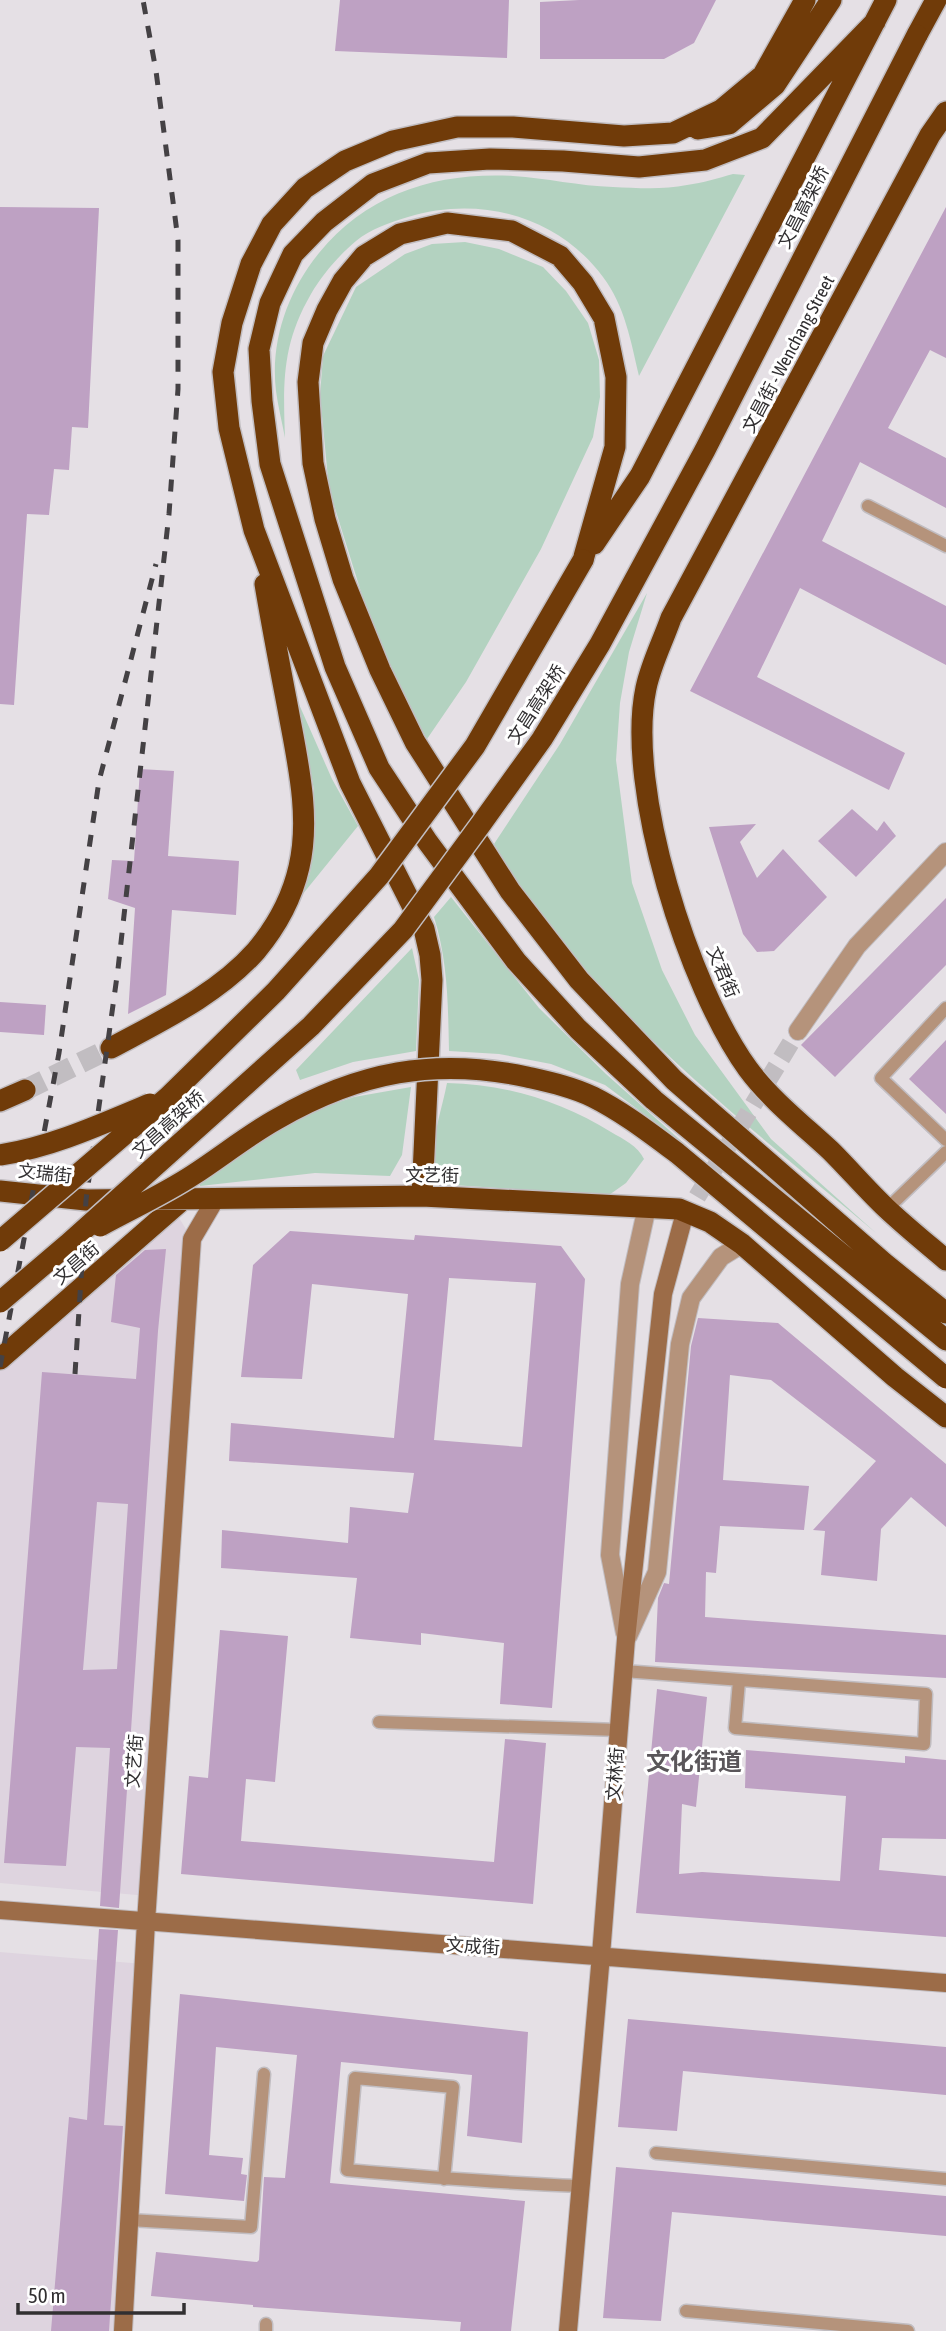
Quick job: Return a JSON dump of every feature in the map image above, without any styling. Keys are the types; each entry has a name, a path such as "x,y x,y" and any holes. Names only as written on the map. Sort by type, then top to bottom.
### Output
{"highway":[{"path":"673,133 721,110 763,75 805,0"},
{"name":"文昌高架桥","path":"0,1241 168,1097 276,990 379,876 475,746 583,560 640,476 886,0"},
{"name":"文昌高架桥","path":"0,1302 311,1026 403,930 542,739 600,644 698,462 936,0"},
{"path":"111,1048 168,1017 219,984 255,951 284,912 299,866 303,819 299,766 254,530 229,428 223,372 232,323 251,264 272,224 305,188 345,161 393,141 457,127 513,127 624,136 673,133 729,124 775,85 828,7"},
{"path":"875,22 762,138 705,160 639,167 502,159 428,163 373,184 324,222 293,254 270,303 259,349 261,388 270,464 335,667 379,768 427,841 516,961 578,1029 654,1100 946,1340"},
{"path":"930,135 946,102"},
{"name":"文昌街 - Wenchang Street","path":"671,618 930,135 946,112"},
{"path":"583,560 615,447 616,377 604,318 583,283 560,256 512,231 447,223 400,234 364,256 343,281 313,343 308,382 313,463 325,519 343,579 380,670 415,742 510,891 579,979 674,1080 884,1262 946,1312"},
{"path":"254,530 350,783 424,929 432,979 422,1196"},
{"name":"文君街","path":"671,618 646,688 641,753 652,826 677,919 712,1007 748,1070 887,1209 946,1260"},
{"path":"68,1244 191,1177 277,1119 338,1089 388,1073 442,1067 491,1069 592,1096 634,1121 677,1153 946,1378"},
{"path":"0,1101 25,1090"},
{"path":"0,1154 19,1152 82,1132 168,1097"},
{"name":"文瑞街","path":"0,1191 86,1200"},
{"name":"文艺街","path":"86,1200 422,1196 647,1207"},
{"name":"文昌街","path":"0,1360 182,1200"},
{"path":"647,1207 679,1209 710,1222 741,1244 895,1377 946,1417"},
{"path":"0,1233 20,1223"}],"street":[{"path":"798,1031 857,946 946,852"},
{"name":"文艺街","path":"123,2331 146,1922 192,1239 215,1200"},
{"path":"626,1639 610,1555 630,1284 647,1207"},
{"name":"文林街","path":"568,2331 626,1639 663,1294 683,1220"},
{"path":"626,1639 657,1572 680,1344 691,1298 721,1257 741,1244"},
{"name":"文成街","path":"0,1910 946,1983"}],"lane":[{"path":"868,506 946,546"},
{"path":"946,1008 880,1078 946,1140"},
{"path":"887,1209 946,1152"},
{"path":"624,1671 926,1694 924,1744 735,1728 739,1681"},
{"path":"379,1722 618,1730"},
{"path":"129,2220 251,2227 264,2074"},
{"path":"444,2179 453,2087 355,2078 347,2170 444,2179 580,2186"},
{"path":"656,2153 946,2179"},
{"path":"686,2311 908,2331"}],"shaded area":[{"path":"168,1200 192,1239 148,1896 0,1883 0,1351"},
{"path":"0,1952 144,1964 123,2331 0,2331"}],"green space":[{"path":"733,174 745,175 639,376 626,325 611,288 585,256 541,225 489,210 463,209 408,217 368,233 337,259 301,312 286,364 285,438 275,372 279,335 290,300 308,268 338,232 382,201 406,190 458,178 513,176 600,186 669,188"},
{"path":"465,242 499,249 543,267 566,291 588,323 599,360 600,397 593,437 541,549 466,682 427,739 404,699 370,621 329,489 320,395 323,356 356,287 405,254 432,244"},
{"path":"647,593 629,652 620,703 616,760 632,883 662,970 695,1035 771,1139 876,1233 718,1101 618,1007 573,956 531,902 494,844 560,744"},
{"path":"298,702 332,779 358,826 298,900 310,873 314,790"},
{"path":"451,897 539,1008 606,1074 688,1147 605,1085 551,1064 499,1054 449,1051 445,967 434,917"},
{"path":"412,948 419,980 416,1051 353,1062 300,1080 296,1070"},
{"path":"447,1083 512,1091 553,1103 625,1140 638,1150 644,1159 626,1183 609,1195 437,1184 434,1146"},
{"path":"411,1087 402,1155 390,1176 315,1173 200,1186 197,1173 306,1113 354,1097"}],"building":[{"path":"340,0 509,0 507,58 335,51"},
{"path":"716,0 694,43 664,59 540,59 540,2"},
{"path":"0,207 99,208 88,428 72,427 69,470 54,469 49,515 27,514 14,705 0,704"},
{"path":"946,207 946,358 930,350 888,428 946,458 946,508 860,462 822,541 946,606 946,665 800,588 757,677 905,753 889,790 690,691"},
{"path":"140,769 174,771 168,856 239,861 236,915 172,910 166,995 128,1014 135,908 108,899 112,860 134,861"},
{"path":"852,809 877,831 884,821 896,836 856,877 818,841"},
{"path":"756,824 740,842 757,878 783,849 827,897 774,951 757,952 743,934 709,827"},
{"path":"946,898 946,965 835,1077 801,1045"},
{"path":"0,1002 46,1005 44,1035 0,1032"},
{"path":"946,1040 946,1114 909,1079"},
{"path":"290,1231 414,1240 415,1235 561,1246 585,1279 552,1708 500,1704 504,1643 421,1633 421,1645 350,1638 357,1578 221,1568 222,1530 348,1543 350,1507 408,1513 414,1473 229,1461 231,1423 394,1438 408,1294 312,1284 302,1379 241,1377 253,1265","holes":["449,1278 536,1283 522,1447 434,1440"]},
{"path":"166,1249 158,1331 119,1908 100,1906 110,1748 76,1747 66,1866 4,1863 42,1372 136,1379 140,1328 111,1322 116,1275 145,1250","holes":["97,1502 128,1504 117,1669 83,1670"]},
{"path":"698,1318 778,1323 946,1464 946,1527 911,1497 881,1529 877,1581 821,1575 825,1531 813,1530 876,1461 771,1380 730,1375 723,1480 809,1486 804,1530 720,1526 716,1573 706,1572 705,1617 946,1635 946,1678 655,1662 658,1598 664,1583 669,1584 691,1346"},
{"path":"220,1630 288,1636 275,1782 246,1779 241,1841 494,1862 505,1739 546,1743 533,1904 181,1874 189,1776 208,1778"},
{"path":"657,1689 707,1697 696,1807 682,1804 679,1874 702,1872 840,1881 846,1796 745,1788 746,1750 905,1763 905,1756 946,1760 946,1839 882,1838 879,1870 946,1876 946,1937 636,1913"},
{"path":"99,1929 118,1930 104,2125 123,2126 109,2331 51,2331 69,2117 87,2120"},
{"path":"180,1994 528,2032 522,2143 467,2136 472,2075 341,2062 330,2183 525,2201 511,2331 460,2331 461,2322 253,2307 151,2296 156,2252 257,2262 259,2260 264,2177 285,2178 297,2055 216,2047 209,2155 243,2158 241,2174 247,2175 244,2201 165,2194"},
{"path":"628,2019 946,2047 946,2095 683,2071 677,2131 618,2127"},
{"path":"616,2167 946,2196 946,2236 672,2212 661,2321 603,2318"}],"tunnel":[{"path":"683,1220 798,1031"},
{"path":"25,1090 111,1048"}],"railway":[{"path":"75,1374 86,1200 118,969 169,514 178,389 178,240 156,71 143,0"},
{"path":"0,1367 59,1053 99,781 156,564"}],"district":[{"name":"文化街道","path":"694,1761"}]}
